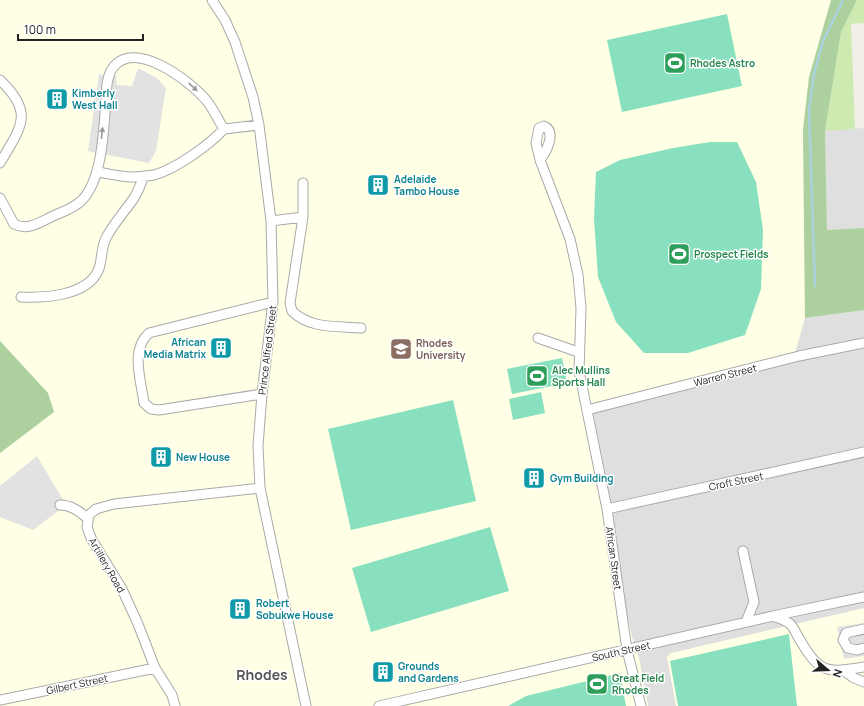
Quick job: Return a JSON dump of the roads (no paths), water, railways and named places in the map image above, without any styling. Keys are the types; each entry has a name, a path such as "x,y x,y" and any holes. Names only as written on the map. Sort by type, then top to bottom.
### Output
{"street":[{"name":"Prince Alfred Street","path":"212,0 225,20 235,42 253,97 259,124 271,221 273,302 262,394 258,446 260,488 306,706"},
{"path":"0,198 14,224 25,228 37,224 80,202 90,191 98,172 107,84 111,71 117,63 140,59 152,61 183,78 206,100 224,129"},
{"path":"0,80 13,92 22,111 18,132 0,163"},
{"path":"98,172 131,177 154,175 174,166 215,138 224,129 259,124"},
{"name":"African Street","path":"540,160 570,239 574,258 581,308 578,352 579,371 607,509 627,650 641,706"},
{"path":"20,297 57,296 85,284 94,278 99,268 103,243 114,224 135,197 144,176"},
{"path":"303,183 303,217 290,302 292,311 303,321 312,324 361,328"},
{"path":"271,221 303,217"},
{"path":"262,394 160,410 151,409 144,403 138,352 143,338 149,333 273,302"},
{"path":"538,338 578,352"},
{"name":"Warren Street","path":"587,410 799,356 864,344"},
{"name":"Croft Street","path":"607,509 864,452"},
{"path":"60,505 66,505 78,510 87,518 92,511 114,504 260,488"},
{"name":"Artillery Road","path":"87,518 87,527 91,538 122,589 138,624 155,668 172,695 176,706"},
{"path":"743,551 754,602 746,622"},
{"name":"South Street","path":"379,706 746,622 864,597"},
{"path":"773,616 791,624 815,664 830,670 864,667"},
{"path":"864,629 846,633 843,640 848,648 857,650 864,648"},
{"name":"Gilbert Street","path":"0,700 155,668"},
{"path":"843,670 854,678 864,682"}],"waterway":[{"path":"815,286 809,110 814,74 823,41 843,0"}],"place":[{"name":"Rhodes Astro","path":"675,63"},
{"name":"Kimberly West Hall","path":"57,99"},
{"name":"Adelaide Tambo House","path":"378,185"},
{"name":"Prospect Fields","path":"679,254"},
{"name":"African Media Matrix","path":"221,348"},
{"name":"Rhodes University","path":"401,349"},
{"name":"Alec Mullins Sports Hall","path":"537,376"},
{"name":"New House","path":"161,457"},
{"name":"Gym Building","path":"534,478"},
{"name":"Robert Sobukwe House","path":"240,609"},
{"name":"Grounds and Gardens","path":"383,672"},
{"name":"Great Field Rhodes","path":"597,684"}],"district":[{"name":"Rhodes","path":"262,674"}]}
